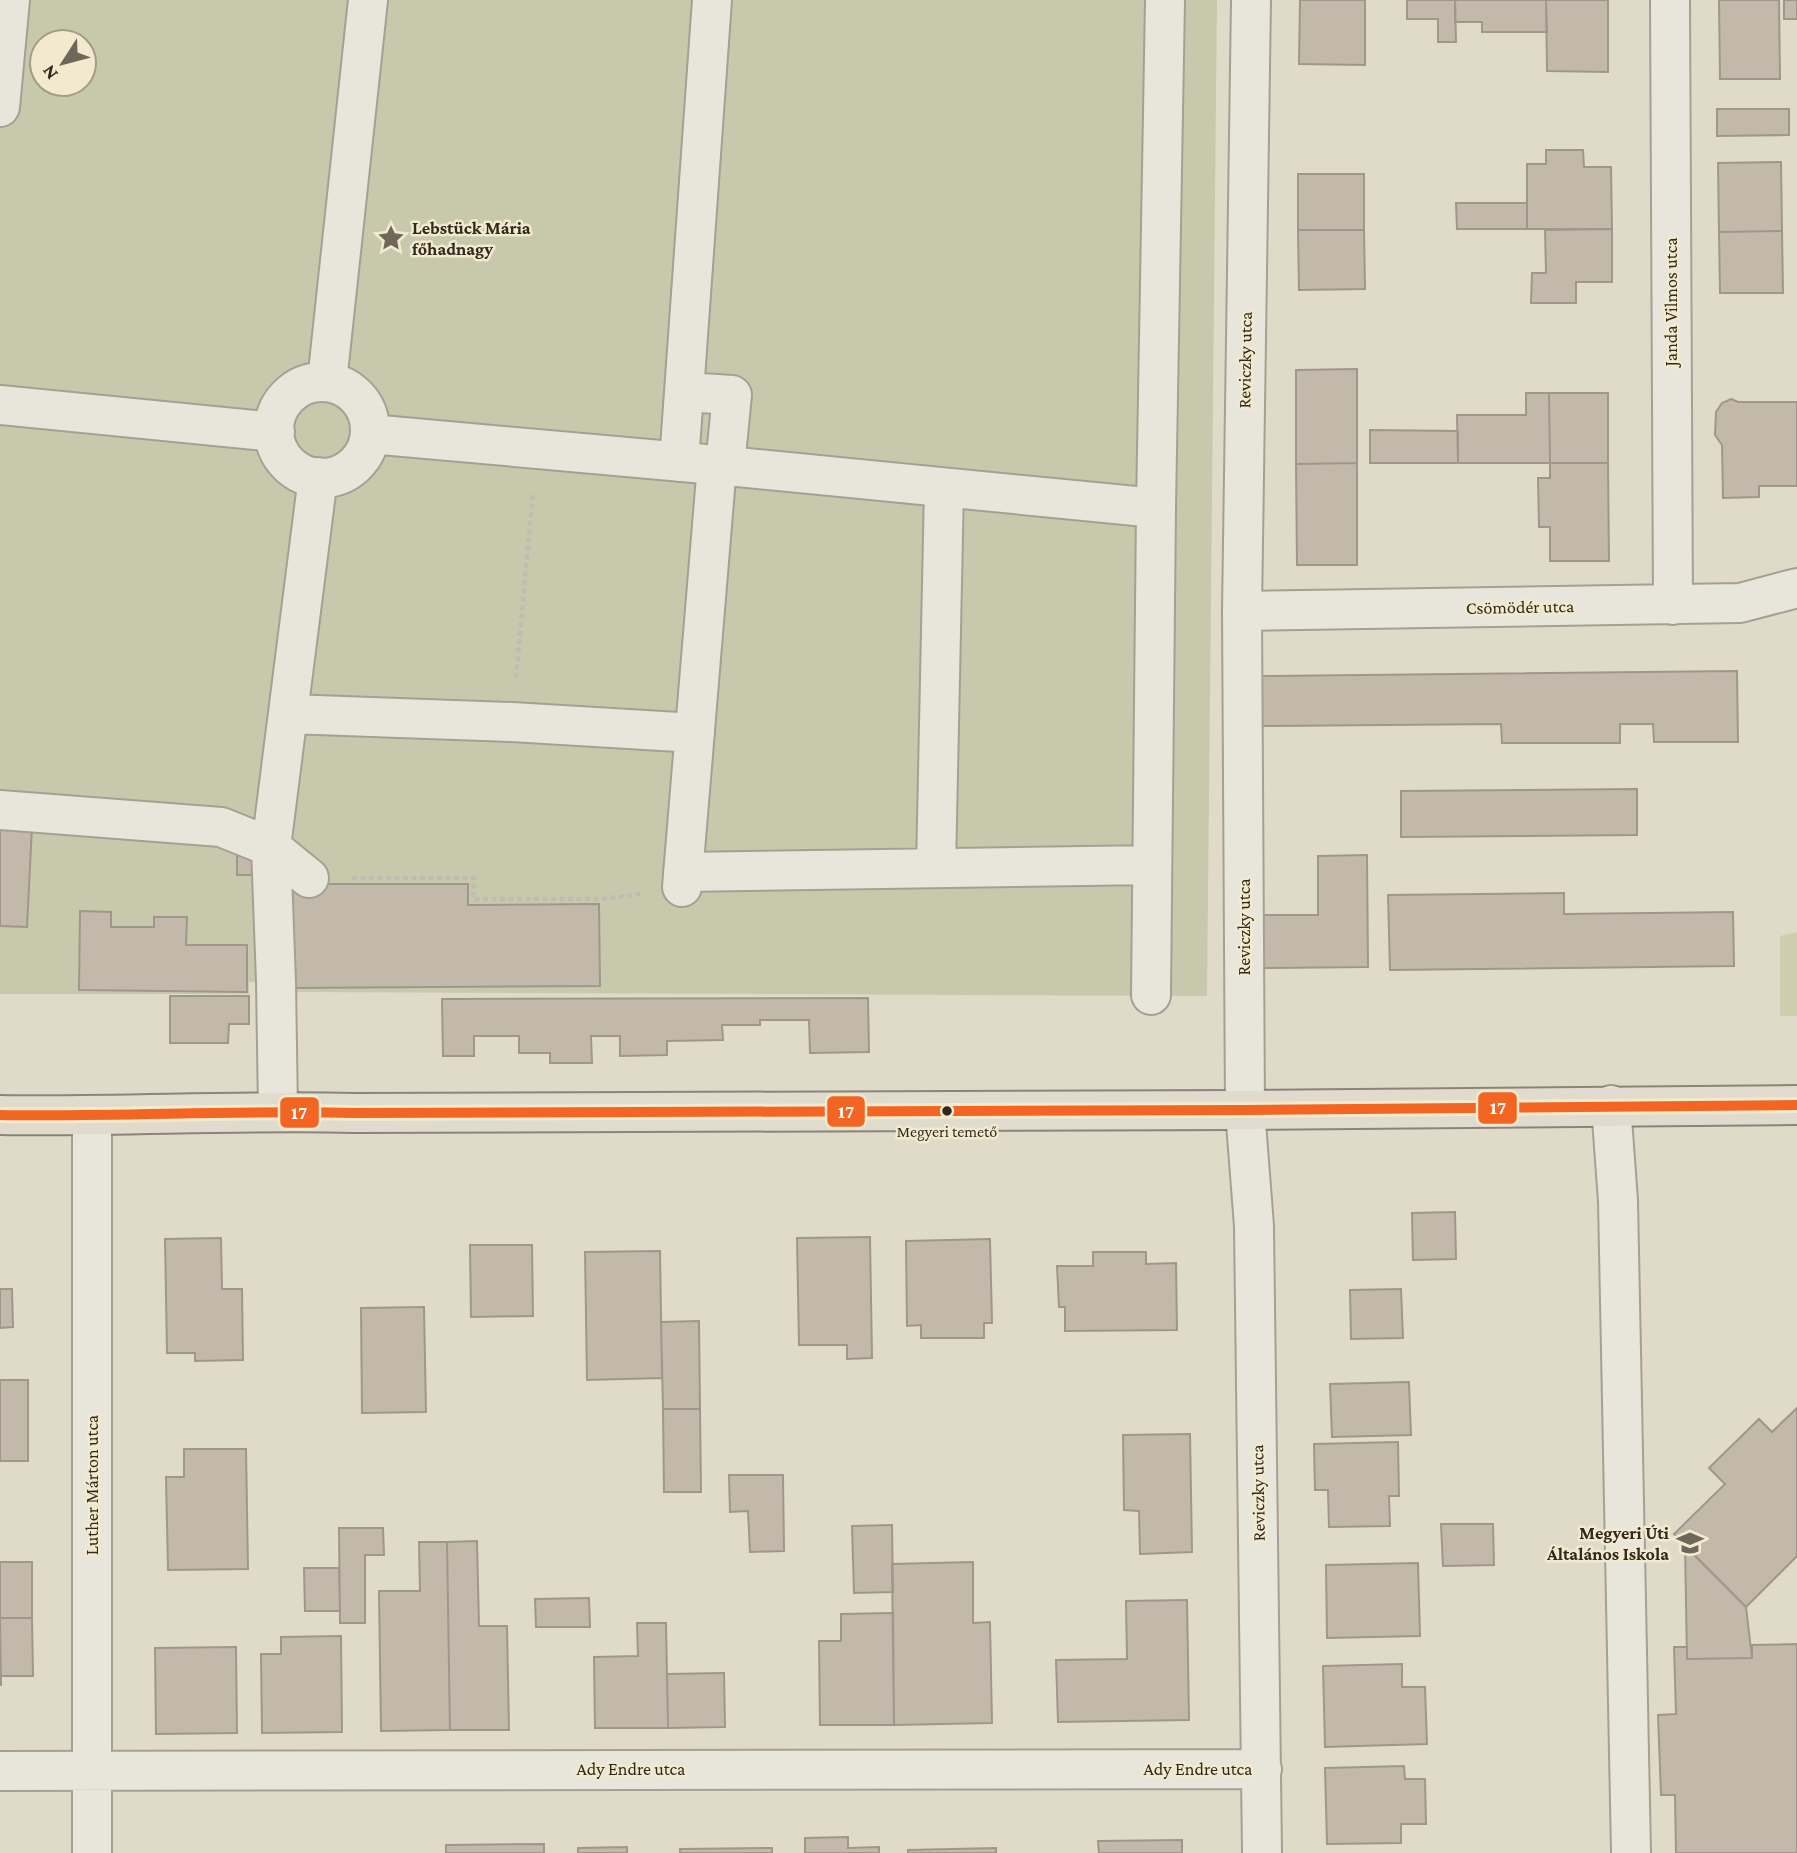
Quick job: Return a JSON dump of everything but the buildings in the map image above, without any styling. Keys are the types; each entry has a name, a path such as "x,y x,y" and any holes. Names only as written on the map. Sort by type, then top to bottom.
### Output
{"main road":[{"path":"0,1115 93,1117 278,1111 1245,1110 1797,1105"}],"street":[{"path":"0,107 10,0"},
{"path":"327,382 368,0"},
{"path":"679,462 712,0"},
{"path":"1151,995 1165,0"},
{"name":"Reviczky utca","path":"1251,0 1241,611 1245,1110 1254,1226 1262,1853"},
{"name":"Janda Vilmos utca","path":"1670,0 1673,605"},
{"path":"327,382 343,386 356,396 366,410 370,426 363,455 353,466 340,474 318,477 296,470 285,460 277,447 275,432 276,416 284,400 296,389 311,383 327,382"},
{"path":"685,391 732,395 721,465 682,879 936,868 1152,865"},
{"path":"0,405 275,432"},
{"path":"370,434 1156,508"},
{"path":"278,1111 271,847 318,477"},
{"path":"936,868 944,488"},
{"name":"Csömödér utca","path":"1241,611 1740,603 1797,588"},
{"path":"289,714 512,722 695,733"},
{"path":"0,810 221,827 271,847 309,878"},
{"path":"1611,1105 1618,1200 1631,1853"},
{"name":"Luther Márton utca","path":"92,1853 93,1117"},
{"name":"Ady Endre utca","path":"0,1771 1262,1769"}],"path":[{"path":"512,722 537,449"},
{"path":"309,878 474,878 473,900 602,899 682,879"}],"green space":[{"path":"0,0 1217,0 1207,996 288,992 287,982 249,982 249,994 0,994"},
{"path":"1797,932 1797,1016 1780,1016 1780,936"}],"transit line":[{"name":"17","path":"0,1115 1797,1105"}],"place":[{"name":"Lebstück Mária főhadnagy","path":"391,238"},
{"name":"Megyeri temető","path":"947,1111"},
{"name":"Megyeri Úti Általános Iskola","path":"1690,1543"}]}
